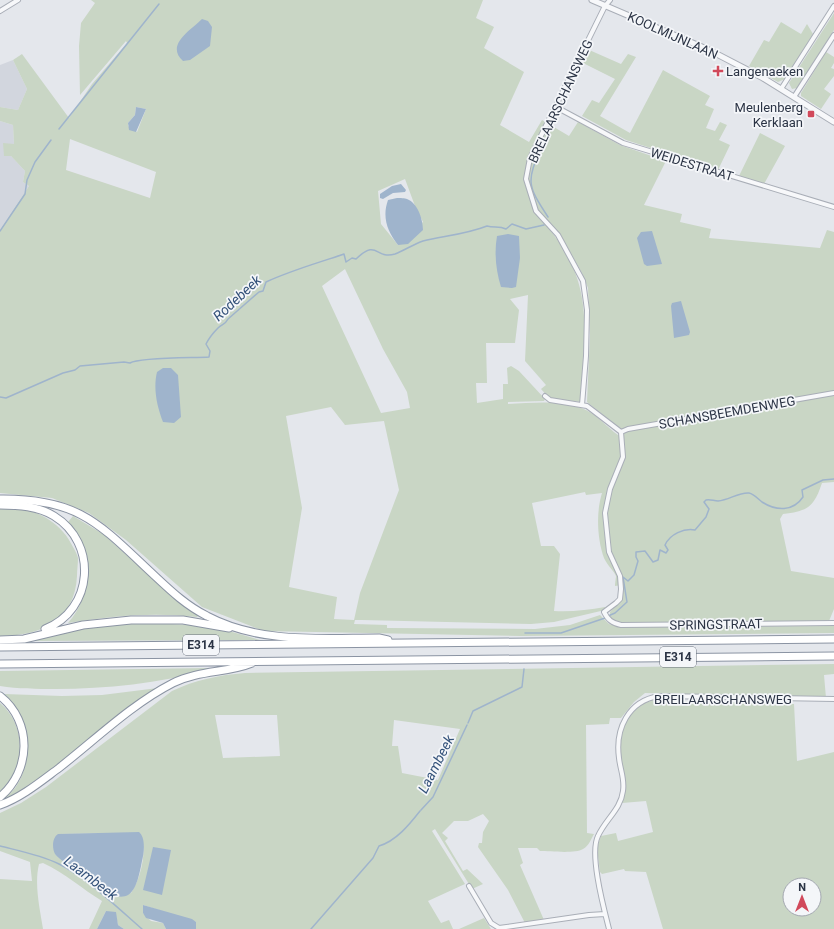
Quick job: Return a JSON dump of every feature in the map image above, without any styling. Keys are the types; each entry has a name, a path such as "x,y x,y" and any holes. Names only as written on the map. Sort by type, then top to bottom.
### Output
{"highway":[{"name":"E314","path":"0,499 46,502 74,510 108,532 171,591 193,608 215,620 248,632"},
{"name":"E314","path":"0,505 38,509 53,515 62,521 77,539 83,555 85,570 82,594 74,608 66,616 47,629 10,640"},
{"name":"E314","path":"0,640 24,639 83,625 132,620 183,620 210,623 248,632 298,638 379,638 402,643"},
{"name":"E314","path":"0,647 834,639"},
{"name":"E314","path":"0,664 834,656"},
{"name":"E314","path":"0,805 20,796 39,783 150,697 173,683 209,671 243,667 258,661"},
{"path":"0,696 10,704 20,722 25,746 24,758 18,775 7,792 0,797"}],"street":[{"path":"0,11 18,0"},
{"name":"KOOLMIJNLAAN","path":"592,0 709,50 781,89 834,122"},
{"name":"BRELAARSCHANSWEG","path":"582,405 586,356 587,310 583,281 558,235 536,211 526,179 530,158 605,6 610,0"},
{"path":"781,89 834,6"},
{"path":"794,97 834,34"},
{"name":"WEIDESTRAAT","path":"556,107 623,143 834,207"},
{"name":"SCHANSBEEMDENWEG","path":"621,432 628,429 834,393"},
{"path":"545,396 547,399 554,401 582,405 599,415 621,432"},
{"name":"SPRINGSTRAAT","path":"621,432 624,457 610,489 606,513 609,552 620,576 621,590 620,599 604,612 611,622 621,624 834,623"},
{"name":"BREILAARSCHANSWEG","path":"610,929 605,914 597,869 596,840 622,799 624,784 619,759 619,742 626,717 636,705 650,698 659,696 834,699"},
{"path":"469,886 491,924 499,928 605,914"}],"shaded area":[{"path":"13,60 27,89 18,110 0,107 0,65"},
{"path":"0,121 13,125 14,144 4,156 11,156 25,171 23,182 29,186 0,230"}],"green space":[{"path":"91,0 483,0 476,18 494,27 484,48 524,72 500,125 529,142 542,120 569,136 578,122 620,145 666,161 644,205 682,214 680,222 711,229 709,238 820,248 827,230 834,232 834,482 822,483 813,503 799,511 783,514 780,519 791,571 834,578 834,609 829,621 628,623 618,622 610,618 610,612 620,601 623,585 615,586 616,576 605,561 602,551 598,517 602,493 586,495 585,492 532,503 541,546 554,546 560,554 554,611 605,607 605,610 554,622 531,624 355,620 354,624 387,625 387,628 535,629 570,625 600,615 609,624 621,627 834,626 834,633 521,636 264,631 202,607 126,540 89,513 52,498 0,493 0,230 29,186 23,182 25,171 11,156 4,156 3,143 14,144 13,125 0,121 0,107 18,110 27,89 13,60 22,54 69,118 92,84 127,43 126,41 80,95 79,46 81,23 95,3","holes":["136,107 146,109 137,132 128,126 128,123 135,115","70,139 156,172 150,198 66,170","405,179 415,206 423,222 398,245 381,224 378,191","542,215 560,234 582,273 588,288 590,335 587,402 622,430 618,435 595,415 586,410 567,404 547,402 508,404 508,402 544,401 545,399 519,371 511,366 507,368 508,384 503,384 503,399 477,403 476,383 487,383 486,343 515,343 519,310 510,299 528,295 525,361 546,385 541,389 549,398 581,402 585,338 583,301 579,284 565,252 555,236 541,219","345,269 383,349 407,392 410,408 381,413 322,286","331,407 345,425 384,421 399,490 360,593 354,620 334,619 337,597 289,587 302,508 286,416"]},
{"path":"834,13 834,30 797,88 792,89 789,83"},
{"path":"781,22 801,34 807,24 813,34 785,79 778,82 749,66 764,40 769,42"},
{"path":"587,49 621,64 628,54 636,57 600,116 630,133 663,70 710,96 705,105 714,109 706,128 715,131 720,122 727,125 719,140 730,145 718,170 626,140 582,116 592,100 599,103 615,79 581,62"},
{"path":"826,52 834,57 834,63 831,68 834,69 834,76 824,89 831,94 821,109 801,96 801,93"},
{"path":"760,133 785,146 764,184 739,176"},
{"path":"0,507 22,509 43,516 60,529 67,537 78,558 75,591 70,604 62,615 53,623 29,633 0,636"},
{"path":"73,516 103,534 179,602 198,616 148,615 101,618 68,623 80,605 87,585 88,574 86,553 78,535 68,522"},
{"path":"149,623 194,625 222,629 260,640 31,641 60,633 89,628"},
{"path":"834,664 834,674 824,675 826,698 645,693 634,702 621,718 610,718 609,724 586,725 587,833 594,834 590,842 579,851 540,851 537,848 518,848 523,863 520,865 544,920 525,923 508,890 478,847 479,843 482,843 483,832 489,821 483,814 468,821 454,821 442,833 448,838 445,841 463,871 467,869 483,884 472,889 435,829 432,831 465,884 428,901 441,923 449,920 453,929 196,929 196,922 143,905 143,913 151,921 163,923 166,929 124,929 118,925 116,916 106,911 97,929 89,929 102,901 59,871 43,863 39,864 37,880 43,929 0,929 0,879 32,881 30,862 0,851 0,813 21,803 46,787 172,691 207,679 245,673","holes":["215,715 277,715 280,756 223,758","394,720 460,729 438,780 402,773 398,746 392,746","140,833 143,847 142,863 138,880 131,893 119,896 105,890 86,878 55,854 60,834"]},
{"path":"209,668 209,670 190,675 152,682 114,686 75,689 48,689 0,686 0,671"},
{"path":"158,688 37,782 9,799 1,802 13,790 19,781 27,758 27,741 24,725 4,694 62,696 102,695"},
{"path":"654,700 794,704 797,761 834,752 834,929 663,929 646,872 625,871 624,869 602,874 600,872 597,848 601,836 616,833 618,841 653,832 646,801 622,803 624,785 620,757 621,737 632,711 636,707"},
{"path":"0,703 9,712 15,723 19,735 20,748 19,760 15,772 9,783 0,792"},
{"path":"484,918 491,929 459,929"}],"water":[{"path":"202,19 208,21 212,27 210,46 190,60 183,61 178,55 178,44 186,33"},
{"path":"136,107 146,109 136,132 129,130 128,123 135,115"},
{"path":"401,184 406,190 405,192 393,193 383,199 380,198 380,194 392,186"},
{"path":"397,198 411,201 417,208 422,222 423,230 408,244 398,245 388,229 385,212 386,206 388,200"},
{"path":"652,231 662,264 647,266 644,264 637,238 641,232"},
{"path":"508,234 519,236 520,258 516,287 512,288 501,287 496,262 497,236"},
{"path":"681,301 690,332 689,335 674,338 671,306 672,303"},
{"path":"163,368 171,368 178,375 181,417 174,423 163,422 157,404 155,385 157,372"},
{"path":"139,832 143,838 144,846 139,875 134,889 131,893 124,896 111,894 65,863 55,854 53,849 53,843 58,834"},
{"path":"153,847 171,850 162,895 143,890"},
{"path":"143,905 192,919 196,922 196,929 166,929 163,923 146,918 143,913"},
{"path":"106,911 116,912 118,925 124,929 97,929"}],"waterway":[{"path":"59,129 159,4"},
{"path":"0,231 25,194 27,180 35,162 51,140"},
{"path":"542,146 533,168 531,183 536,197 548,217"},
{"name":"Rodebeek","path":"0,397 6,398 63,373 75,370 80,366 124,362 130,363 155,359 209,357 210,351 206,344 212,335 259,292 263,291 266,282 295,270 344,254 346,262 352,258 356,259 369,250 388,255 395,254 423,241 463,233 487,226 506,229 512,224 526,229 544,225"},
{"name":"Laambeek","path":"608,616 615,613 627,602 623,577 628,581 634,575 638,561 636,552 645,551 653,562 658,560 660,550 666,553 668,550 665,545 670,538 682,531 695,530 706,517 709,509 704,502 706,500 718,501 749,493 767,505 778,508 789,508 799,502 803,497 802,490 823,480 834,479"},
{"name":"Laambeek","path":"525,633 561,633 605,618"},
{"name":"Laambeek","path":"468,723 473,711 522,687 524,669"},
{"name":"Laambeek","path":"421,810 433,797 467,725"},
{"name":"Laambeek","path":"311,929 373,858 379,846 397,836 407,827 420,811"},
{"name":"Laambeek","path":"0,846 45,858 59,864 80,877 102,894 142,929"}],"place":[{"name":"Langenaeken","path":"718,71"},
{"name":"Meulenberg Kerklaan","path":"811,114"}]}
